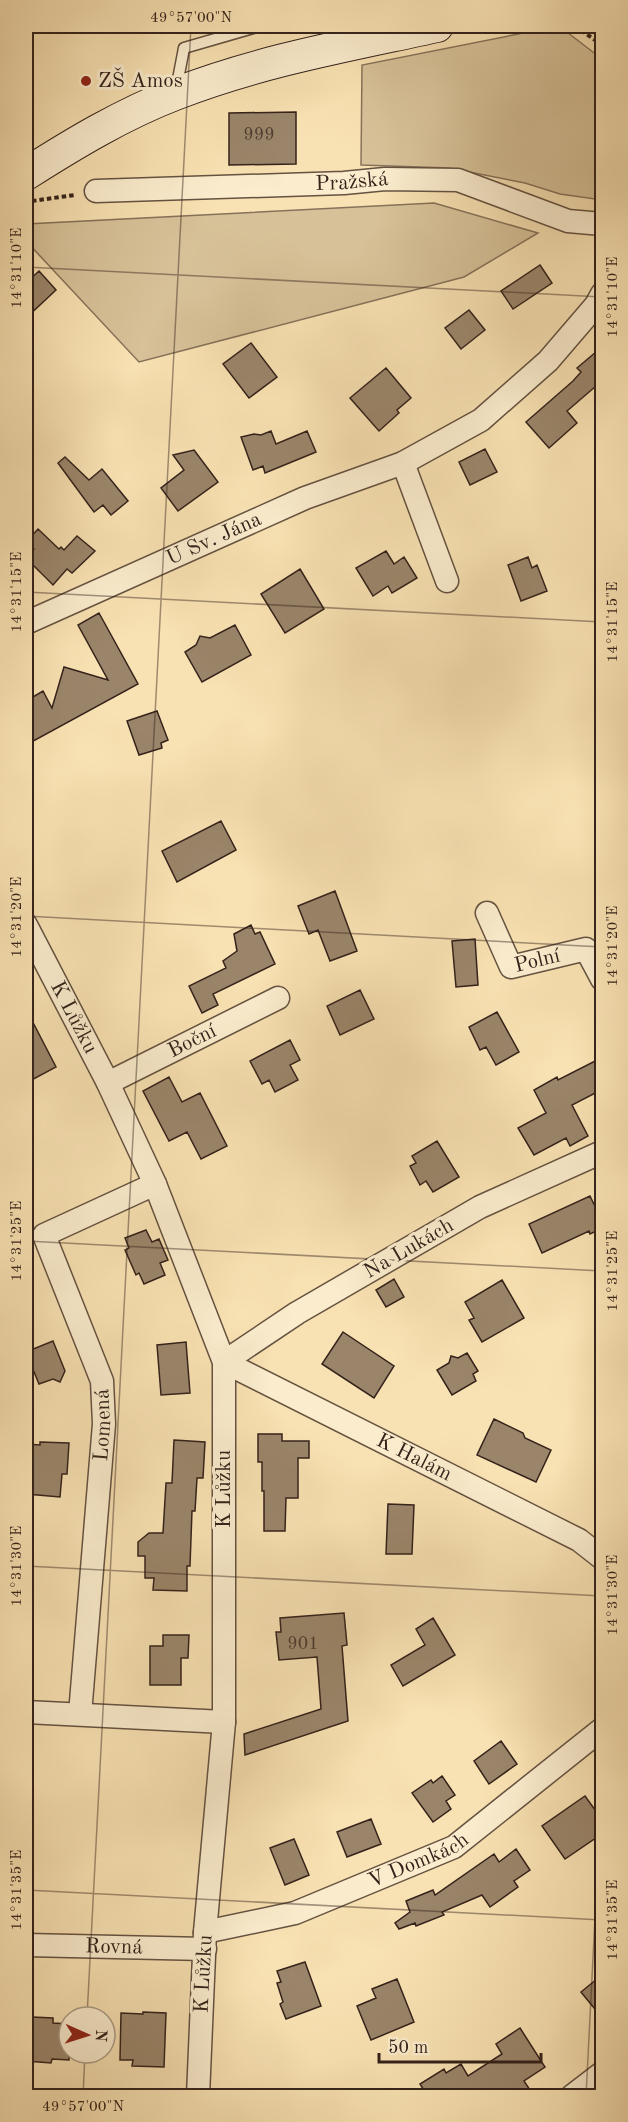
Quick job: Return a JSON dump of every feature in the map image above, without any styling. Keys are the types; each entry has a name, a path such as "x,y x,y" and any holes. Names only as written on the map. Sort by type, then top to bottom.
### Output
{"main road":[{"path":"26,174 112,123 176,93 264,66 437,26"}],"street":[{"name":"Pražská","path":"96,191 344,183 385,179 458,180 568,220 603,224"},
{"name":"U Sv. Jána","path":"26,623 305,498 403,463 481,420 548,361 603,294"},
{"path":"403,463 447,581"},
{"name":"Polní","path":"487,913 511,967 586,949 603,979"},
{"name":"K Lůžku","path":"26,925 108,1083 155,1184 224,1362 224,1722 205,1940 198,2097"},
{"name":"Boční","path":"108,1083 278,999"},
{"name":"Na Lukách","path":"224,1362 297,1313 480,1207 603,1152"},
{"name":"Lomená","path":"80,1713 104,1424 102,1381 44,1235 155,1184"},
{"name":"K Halám","path":"224,1362 579,1540 603,1558"},
{"path":"26,1712 224,1722"},
{"name":"V Domkách","path":"205,1940 295,1913 454,1847 603,1729"},
{"name":"Rovná","path":"26,1945 205,1940"},
{"path":"572,2097 603,2073"}],"lane":[{"path":"176,93 184,48 260,26"}],"path":[{"path":"575,26 603,45"},
{"path":"26,202 96,191"}],"shaded area":[{"path":"559,26 602,59 602,200 560,194 525,183 449,168 361,165 362,65"},
{"path":"434,203 538,233 464,277 139,362 26,241 26,224"}],"building":[{"path":"296,112 296,164 229,165 229,113"},
{"path":"540,265 552,283 513,309 501,291"},
{"path":"39,271 56,290 26,318 26,283"},
{"path":"469,310 485,330 461,349 445,328"},
{"path":"251,343 277,377 249,398 223,364"},
{"path":"603,346 603,380 567,411 577,423 549,448 526,422 573,381 581,372 577,368"},
{"path":"386,368 411,398 397,410 399,413 379,431 350,398"},
{"path":"271,431 276,444 307,431 316,452 265,473 263,466 253,470 241,437 261,435"},
{"path":"485,449 497,472 470,485 459,462"},
{"path":"194,450 218,482 178,511 161,488 184,470 173,455"},
{"path":"65,457 89,480 102,469 128,501 111,515 103,505 94,512 58,463"},
{"path":"38,529 59,549 61,547 64,550 77,536 95,551 72,573 67,569 53,585 26,558 34,549 26,542"},
{"path":"386,551 394,564 404,557 417,578 392,593 388,586 373,596 356,568"},
{"path":"528,557 532,568 537,565 547,591 521,601 508,565"},
{"path":"300,569 324,609 285,633 261,594"},
{"path":"99,613 138,684 26,745 26,701 43,691 52,708 64,667 108,680 78,625"},
{"path":"235,625 251,655 202,682 185,652 196,645 200,636 210,638"},
{"path":"157,711 168,740 161,743 162,748 139,755 127,721"},
{"path":"221,821 236,850 177,882 162,851"},
{"path":"335,891 357,951 330,961 318,930 309,934 298,906"},
{"path":"251,925 255,934 260,932 275,964 213,994 218,1005 202,1013 189,986 226,968 223,961 237,951 234,934"},
{"path":"475,939 478,985 456,987 452,941"},
{"path":"360,990 374,1019 340,1035 327,1006"},
{"path":"26,1009 56,1067 26,1083"},
{"path":"497,1012 519,1052 496,1065 486,1047 480,1050 469,1027"},
{"path":"290,1040 300,1060 290,1065 298,1080 275,1092 269,1080 262,1084 250,1061"},
{"path":"603,1057 603,1089 572,1105 588,1136 570,1146 566,1138 534,1155 518,1128 546,1113 534,1090 557,1077 558,1080"},
{"path":"169,1077 182,1102 200,1093 227,1146 201,1159 187,1132 169,1141 143,1091"},
{"path":"437,1141 459,1177 433,1192 426,1181 420,1185 410,1166 416,1163 412,1156"},
{"path":"590,1196 603,1223 603,1228 590,1234 589,1231 542,1253 529,1224"},
{"path":"146,1230 152,1242 159,1239 168,1260 160,1263 165,1275 144,1284 139,1273 136,1275 125,1250 129,1248 125,1238"},
{"path":"394,1279 404,1297 386,1307 376,1290"},
{"path":"502,1280 524,1318 482,1342 469,1320 474,1318 465,1302"},
{"path":"343,1332 394,1366 374,1398 322,1364"},
{"path":"53,1341 65,1371 60,1382 53,1379 39,1384 26,1352"},
{"path":"186,1342 190,1393 161,1395 157,1345"},
{"path":"467,1353 478,1371 473,1374 476,1381 452,1395 437,1370 449,1363 451,1356 458,1358"},
{"path":"494,1419 523,1433 525,1438 551,1450 536,1482 477,1455"},
{"path":"258,1434 282,1434 282,1441 309,1441 309,1458 298,1458 298,1498 286,1498 285,1531 264,1531 264,1491 262,1491 262,1462 258,1462"},
{"path":"174,1440 205,1442 203,1478 197,1478 195,1511 192,1511 187,1591 153,1590 154,1578 145,1578 145,1556 138,1556 138,1542 149,1533 163,1533 166,1483 172,1483"},
{"path":"40,1442 69,1443 67,1474 62,1474 60,1497 26,1494 26,1444 40,1445"},
{"path":"388,1504 414,1505 412,1554 386,1554"},
{"path":"344,1613 347,1645 342,1646 348,1721 245,1755 244,1734 321,1709 317,1657 279,1660 276,1632 281,1632 280,1618"},
{"path":"433,1618 455,1655 403,1686 391,1665 425,1645 416,1629"},
{"path":"163,1635 189,1635 188,1658 181,1658 181,1685 150,1685 150,1646 163,1646"},
{"path":"501,1741 517,1764 489,1784 474,1761"},
{"path":"442,1776 455,1795 446,1801 451,1809 433,1822 412,1793 431,1780 433,1783"},
{"path":"585,1796 603,1821 603,1833 565,1859 542,1826"},
{"path":"371,1819 381,1844 347,1857 337,1832"},
{"path":"294,1839 309,1875 285,1885 270,1848"},
{"path":"516,1849 530,1870 514,1881 518,1887 490,1907 482,1895 442,1912 444,1915 416,1926 415,1923 399,1929 395,1923 410,1912 406,1901 433,1890 435,1895 494,1854 499,1862"},
{"path":"305,1962 321,2006 286,2019 280,2004 283,2002 277,1983 281,1982 277,1971"},
{"path":"603,1974 603,2019 581,1992"},
{"path":"397,1979 414,2022 371,2040 357,2006 376,1998 372,1989"},
{"path":"143,2012 166,2013 164,2067 132,2066 133,2060 120,2060 121,2013 143,2014"},
{"path":"32,2017 53,2018 53,2023 57,2023 57,2059 52,2059 51,2063 26,2061 26,2035 31,2035"},
{"path":"520,2028 545,2067 524,2081 530,2090 520,2097 428,2097 420,2084 444,2069 446,2073 461,2064 468,2076 502,2054 496,2044"}],"place":[{"name":"ZŠ Amos","path":"86,81"}]}
